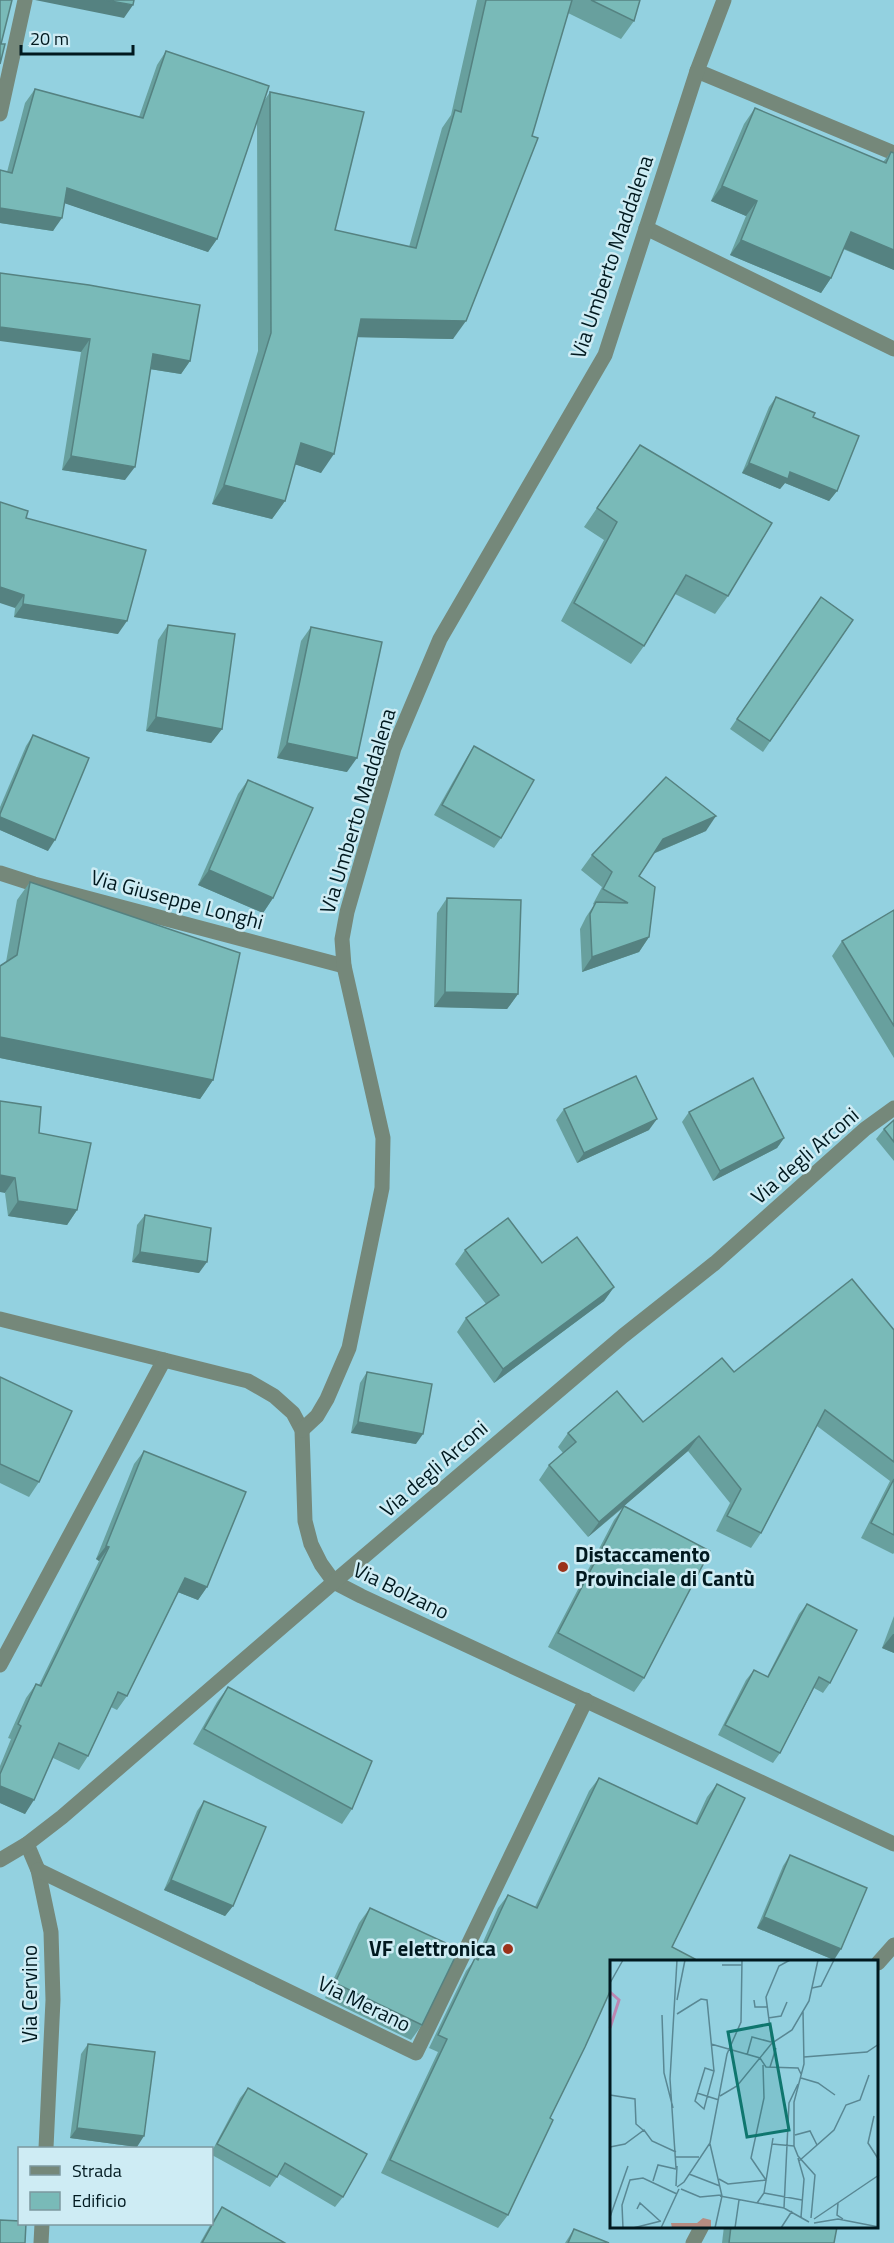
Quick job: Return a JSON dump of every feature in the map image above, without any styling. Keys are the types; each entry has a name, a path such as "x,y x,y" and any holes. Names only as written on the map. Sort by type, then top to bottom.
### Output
{"street":[{"path":"0,114 25,0"},
{"name":"Via Umberto Maddalena","path":"302,1430 317,1416 327,1399 349,1348 382,1188 383,1138 344,966 342,939 347,912 394,748 440,639 605,355 697,71 724,0"},
{"path":"697,71 894,153"},
{"path":"646,228 894,349"},
{"name":"Via Giuseppe Longhi","path":"0,873 46,888 344,966"},
{"name":"Via degli Arconi","path":"0,1860 27,1844 62,1817 623,1336 715,1263 865,1129 894,1108"},
{"path":"0,1319 248,1382 274,1396 293,1413 302,1430"},
{"path":"0,1665 164,1360"},
{"name":"Via Bolzano","path":"302,1430 305,1521 311,1544 321,1564 334,1582 894,1844"},
{"name":"Via Merano","path":"38,1870 416,2053 586,1700"},
{"name":"Via Cervino","path":"27,1844 38,1870 51,1932 52,2000 46,2147"},
{"path":"879,1963 894,1945"},
{"path":"41,2243 42,2225"},
{"path":"693,2243 701,2228"}],"building":[{"path":"0,0 12,0 1,44 5,44 0,64"},
{"path":"105,0 134,0 133,5"},
{"path":"486,0 572,0 532,136 538,138 466,321 361,319 334,454 301,443 285,501 224,485 271,333 270,92 364,112 335,230 416,248 455,110 461,112"},
{"path":"591,0 640,0 634,21"},
{"path":"166,51 269,86 217,239 67,188 62,218 0,208 0,170 12,173 35,89 143,118"},
{"path":"755,108 886,163 891,152 894,153 894,250 851,232 831,278 741,240 757,201 722,186"},
{"path":"0,273 89,285 200,305 190,361 153,354 135,467 71,456 90,339 0,327"},
{"path":"776,397 815,413 813,417 859,436 837,491 790,472 788,479 749,463"},
{"path":"640,445 772,523 728,596 686,575 644,646 574,603 617,522 597,508"},
{"path":"0,502 28,511 26,518 146,550 127,621 23,604 24,595 0,587"},
{"path":"821,597 853,620 770,741 737,719"},
{"path":"168,625 235,634 222,729 156,717"},
{"path":"311,627 382,642 357,758 287,743"},
{"path":"33,735 89,758 55,840 0,817"},
{"path":"474,746 534,780 501,838 442,805"},
{"path":"666,777 716,816 663,839 639,876 655,887 649,937 592,957 590,914 596,902 628,903 603,889 612,872 592,855"},
{"path":"248,780 313,808 273,898 209,870"},
{"path":"30,882 240,953 213,1080 0,1037 0,966 17,955"},
{"path":"447,898 521,900 518,994 445,992"},
{"path":"894,910 894,1026 842,941"},
{"path":"636,1076 657,1119 584,1153 564,1109"},
{"path":"753,1078 784,1138 720,1171 689,1112"},
{"path":"0,1101 41,1107 39,1133 91,1143 77,1210 18,1201 15,1178 0,1175"},
{"path":"894,1120 894,1142 884,1129"},
{"path":"145,1215 211,1228 207,1262 140,1252"},
{"path":"508,1218 542,1263 577,1237 614,1287 503,1369 466,1318 499,1295 465,1250"},
{"path":"852,1279 894,1330 894,1462 825,1410 761,1533 727,1516 741,1489 699,1436 599,1522 549,1465 576,1442 568,1433 617,1391 643,1422 722,1358 734,1372"},
{"path":"367,1372 432,1384 423,1434 358,1422"},
{"path":"0,1377 72,1411 39,1482 0,1464"},
{"path":"144,1451 246,1492 207,1587 185,1578 127,1696 118,1692 88,1756 59,1743 34,1800 0,1786 0,1774 21,1726 18,1724 36,1684 41,1686 109,1547 106,1546"},
{"path":"894,1479 894,1535 871,1523"},
{"path":"624,1506 710,1551 644,1678 558,1633"},
{"path":"807,1604 857,1630 830,1683 819,1677 780,1753 725,1725 754,1670 768,1677"},
{"path":"228,1687 372,1761 352,1809 204,1729"},
{"path":"599,1778 697,1824 717,1784 745,1798 672,1947 695,1960 610,1960 610,1991 550,2118 553,2120 508,2215 390,2160 447,2039 438,2035 475,1958 478,1960 508,1895 537,1908"},
{"path":"204,1801 266,1827 233,1906 171,1880"},
{"path":"790,1855 867,1888 841,1949 764,1917"},
{"path":"370,1908 459,1949 422,2025 335,1983"},
{"path":"88,2044 155,2052 144,2136 77,2128"},
{"path":"248,2088 367,2154 343,2197 285,2163 277,2177 217,2144"},
{"path":"222,2207 285,2243 202,2243"},
{"path":"0,2220 18,2221 18,2225 26,2225 25,2243 0,2243"},
{"path":"731,2228 837,2228 834,2243 729,2243"},
{"path":"574,2229 609,2243 568,2243"}],"place":[{"name":"Distaccamento Provinciale di Cantù","path":"563,1567"},
{"name":"VF elettronica","path":"508,1949"}]}
